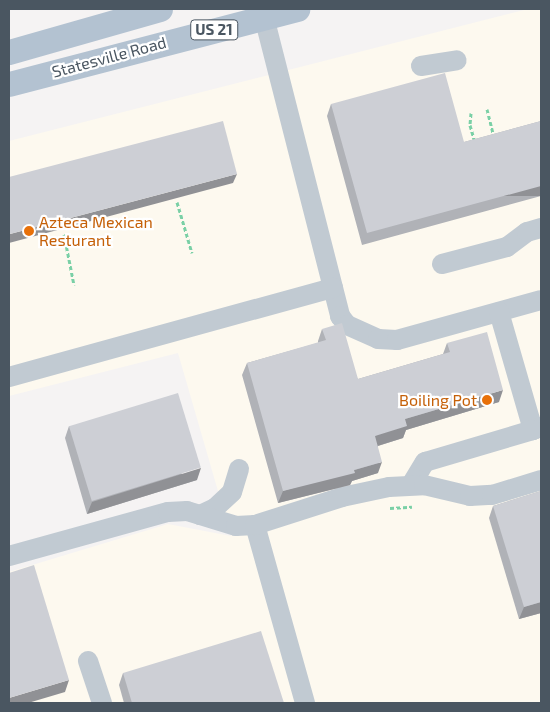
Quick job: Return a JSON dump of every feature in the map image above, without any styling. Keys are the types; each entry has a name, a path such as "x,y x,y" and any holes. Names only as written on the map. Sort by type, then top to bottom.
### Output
{"main road":[{"name":"Statesville Road","path":"9,52 160,9"},
{"name":"Statesville Road","path":"9,84 297,9"}],"lane":[{"path":"264,17 340,316 347,325 378,339 397,340 423,335 541,300"},
{"path":"421,66 457,60"},
{"path":"442,264 507,247 527,232 541,228"},
{"path":"9,376 333,288"},
{"path":"411,485 425,462 537,429 499,312"},
{"path":"200,515 215,508 232,492 239,469"},
{"path":"9,556 159,514 187,511 236,526 255,524 342,497 411,485 470,496 492,495 541,480"},
{"path":"255,524 305,703"},
{"path":"88,661 97,702"}],"path":[{"path":"487,109 495,138"},
{"path":"471,113 470,125 475,143"},
{"path":"178,202 192,253"},
{"path":"64,234 74,285"},
{"path":"390,508 412,507"}],"shaded area":[{"path":"528,9 541,9 541,703 9,703 9,572 168,524 231,536 178,353 9,396 9,141"}],"building":[{"path":"445,73 464,142 541,121 541,186 367,233 331,104"},
{"path":"223,121 237,174 10,234 9,177"},
{"path":"342,323 358,379 450,352 447,343 487,332 503,390 405,419 407,426 375,436 382,462 354,470 355,473 283,491 247,363 326,340 322,329"},
{"path":"178,393 201,468 92,501 69,426"},
{"path":"541,491 541,602 524,607 493,506"},
{"path":"34,565 69,680 9,698 9,573"},
{"path":"261,631 284,703 132,703 123,673"}],"place":[{"name":"Azteca Mexican Resturant","path":"29,231"},
{"name":"Boiling Pot","path":"487,400"}]}
